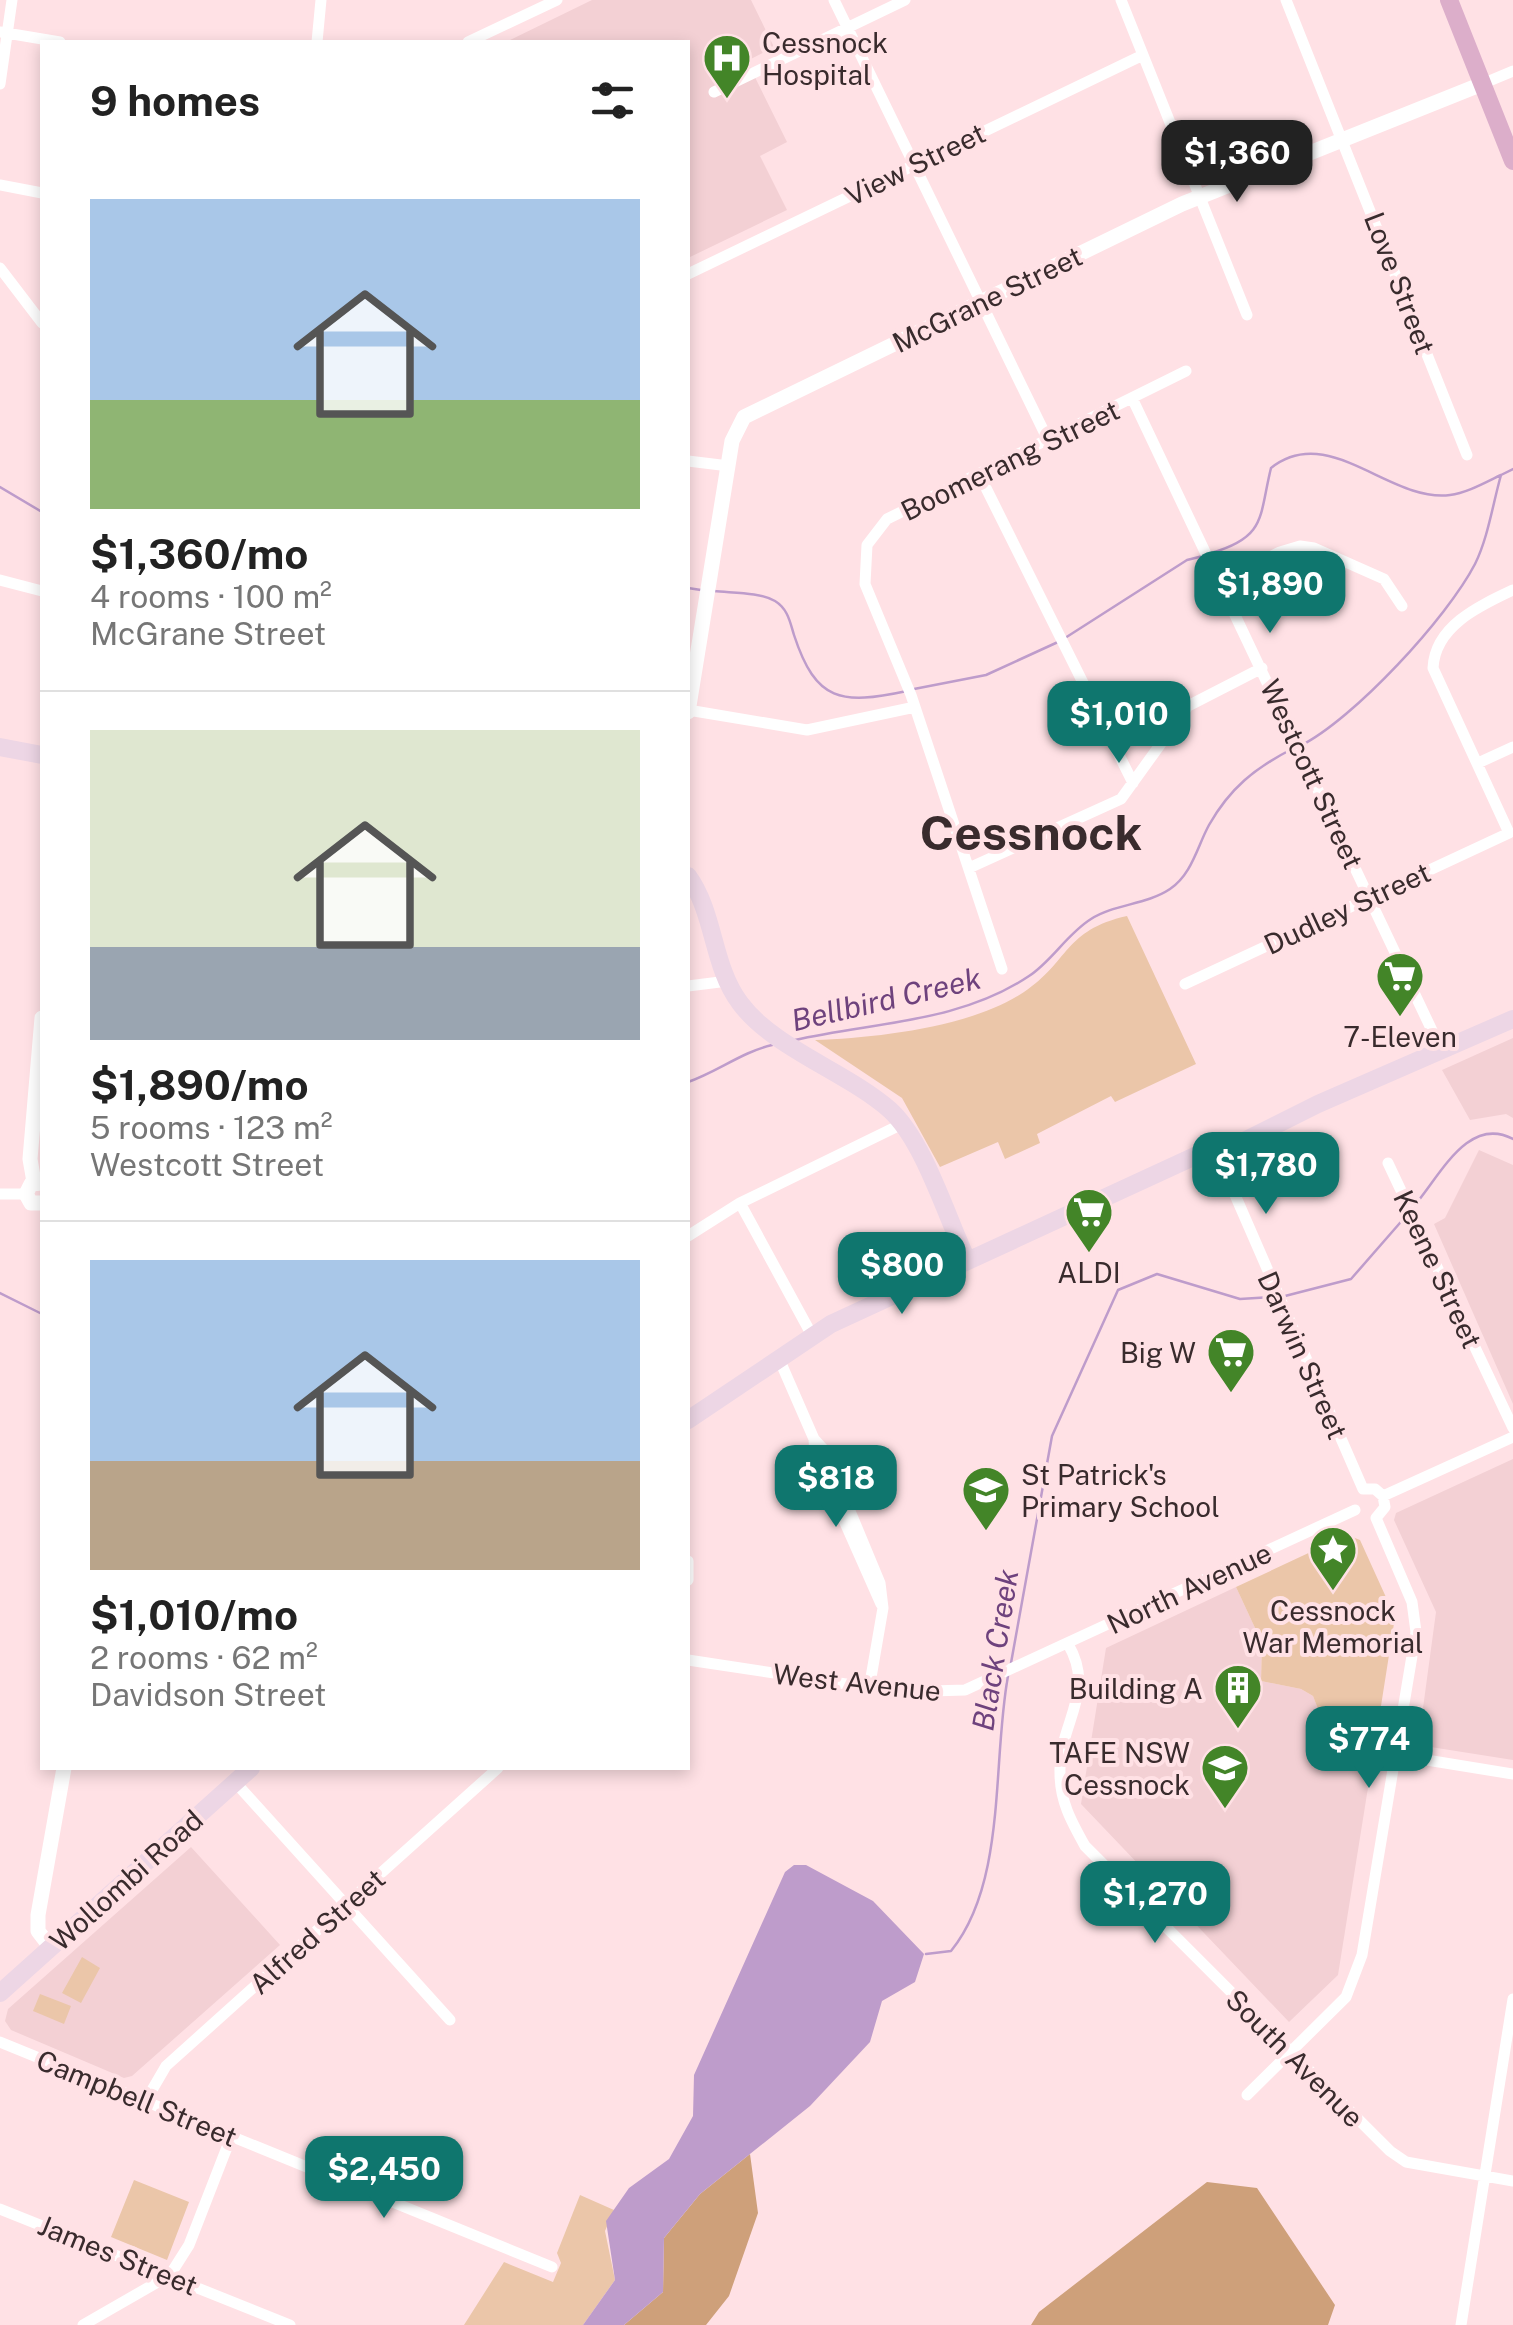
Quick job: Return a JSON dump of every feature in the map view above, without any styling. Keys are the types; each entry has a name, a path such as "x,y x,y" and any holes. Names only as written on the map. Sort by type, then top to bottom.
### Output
{"main road":[{"path":"1448,0 1513,161"},
{"path":"0,747 40,755"},
{"path":"690,879 702,900 728,981 744,1008 868,1094 902,1124 967,1260"},
{"path":"690,1419 814,1340 1216,1157 1437,1042 1513,1007"},
{"path":"1318,1104 1513,1019"},
{"path":"1418,1062 1437,1042 1464,1042"},
{"path":"814,1340 830,1324 967,1260 1216,1157"},
{"path":"967,1260 980,1261 1013,1248"},
{"path":"932,1287 962,1269 967,1260"},
{"name":"Wollombi Road","path":"0,1993 249,1770"}],"street":[{"path":"0,84 4,32 12,0"},
{"path":"317,40 321,0"},
{"path":"472,40 557,0"},
{"path":"834,0 1048,440"},
{"path":"714,92 904,0"},
{"path":"1121,0 1247,315"},
{"name":"Love Street","path":"1286,0 1467,456"},
{"path":"4,32 49,40"},
{"name":"View Street","path":"690,273 1143,56"},
{"name":"McGrane Street","path":"690,681 692,651 707,590 735,428 744,417 1199,196 1513,72"},
{"path":"0,185 40,193"},
{"path":"0,268 40,321"},
{"name":"Boomerang Street","path":"1002,969 911,695 865,584 867,544 887,519 1186,371"},
{"name":"Westcott Street","path":"1133,400 1307,760 1437,1042"},
{"path":"690,462 728,466"},
{"path":"979,474 1055,633 1133,782"},
{"path":"1222,582 1300,546 1314,548 1384,580 1402,606"},
{"path":"0,580 40,590"},
{"path":"1513,590 1481,605 1454,625 1437,645 1432,668 1478,764 1513,748"},
{"path":"969,868 1121,798 1188,706 1262,668"},
{"path":"690,711 807,730 911,695"},
{"name":"Dudley Street","path":"1185,984 1509,833 1478,764"},
{"path":"690,986 728,981"},
{"path":"40,1042 30,1159 34,1186 31,1203 40,1203"},
{"path":"690,1235 740,1203 902,1124"},
{"name":"Darwin Street","path":"1216,1157 1363,1489"},
{"name":"Keene Street","path":"1388,1163 1513,1428"},
{"path":"0,1194 34,1186"},
{"path":"740,1203 814,1340"},
{"path":"780,1361 814,1439 825,1451 880,1582 883,1608 869,1689"},
{"path":"1383,1496 1513,1437"},
{"path":"1363,1489 1375,1489 1383,1496 1384,1510 1376,1518 1364,1519 1354,1510 1354,1498 1363,1489"},
{"name":"North Avenue","path":"1023,1665 1354,1510"},
{"path":"1247,2095 1346,1997 1357,1977 1416,1617 1376,1518"},
{"name":"South Avenue","path":"1068,1644 1081,1674 1059,1768 1064,1808 1084,1846 1375,2138 1406,2162 1485,2176"},
{"name":"West Avenue","path":"690,1660 869,1689 949,1693 1023,1665"},
{"path":"1396,1755 1513,1774"},
{"path":"51,1948 38,1931 38,1915 64,1770"},
{"name":"Alfred Street","path":"145,2102 166,2066 496,1770"},
{"path":"235,1782 450,2020"},
{"path":"1460,2325 1513,1999"},
{"name":"Campbell Street","path":"0,2042 552,2267"},
{"path":"82,2325 170,2275 189,2245 231,2138"},
{"path":"1485,2176 1513,2180"},
{"name":"James Street","path":"0,2208 290,2325"}],"shaded area":[{"name":"Cessnock Hospital","path":"592,0 751,0 774,47 747,61 787,142 760,156 787,210 690,257 690,40 510,40"},
{"path":"1127,916 1196,1064 1115,1102 1111,1096 1037,1134 1040,1143 1005,1159 998,1142 940,1167 902,1098 815,1040 895,1033 978,1014 1003,1004 1039,981 1091,930"},
{"path":"1513,1038 1513,1118 1506,1114 1470,1120 1442,1070"},
{"path":"1479,1150 1513,1165 1513,1404 1434,1224 1445,1218"},
{"path":"1513,1459 1513,1760 1418,1745 1436,1612 1394,1520 1396,1513"},
{"path":"1347,1535 1360,1540 1395,1617 1375,1744 1314,1734 1318,1709 1313,1696 1301,1689 1261,1681 1262,1643 1236,1587"},
{"name":"TAFE NSW Cessnock","path":"1236,1587 1262,1643 1261,1681 1301,1689 1313,1696 1318,1709 1315,1734 1375,1744 1338,1975 1289,2022 1081,1804 1106,1648"},
{"path":"191,1847 280,1945 132,2076 124,2078 11,2030 5,2021 8,2009"},
{"path":"794,1865 806,1865 873,1901 924,1954 915,1982 882,2001 870,2042 810,2106 700,2194 664,2238 663,2292 624,2325 583,2325 615,2280 606,2221 629,2188 669,2159 693,2116 694,2075 785,1872"},
{"path":"82,1957 100,1968 81,2003 62,1993"},
{"path":"40,1994 71,2006 64,2024 33,2011"},
{"path":"750,2154 758,2213 729,2296 706,2325 624,2325 663,2292 664,2238 700,2194"},
{"path":"134,2180 189,2202 167,2260 111,2237"},
{"path":"1207,2182 1257,2188 1335,2305 1328,2325 1031,2325 1039,2312"},
{"path":"580,2195 614,2210 605,2231 615,2280 583,2325 464,2325 504,2262 553,2282 561,2263 557,2253"}],"waterway":[{"path":"1211,553 1229,547 1251,532 1262,512 1271,468 1293,456 1337,458 1427,494 1456,494 1501,475"},
{"name":"Bellbird Creek","path":"1300,746 1322,733 1372,691 1443,611 1480,554 1501,475 1513,469"},
{"path":"0,487 40,511"},
{"path":"1065,638 1187,560 1203,556"},
{"path":"690,588 701,590"},
{"path":"714,591 762,596 779,604 788,616 812,674 834,693 865,698 907,691"},
{"path":"914,689 986,675 1058,642"},
{"name":"Bellbird Creek","path":"795,1040 915,1019 1002,992 1045,963 1091,919 1161,894 1178,883 1226,800 1255,772 1292,749"},
{"name":"Bellbird Creek","path":"690,1081 772,1045"},
{"name":"Black Creek","path":"1414,1206 1456,1152 1469,1142 1482,1135 1513,1139"},
{"name":"Black Creek","path":"1285,1296 1351,1279 1406,1216"},
{"name":"Black Creek","path":"1011,1663 1052,1436 1118,1290 1157,1274 1240,1299 1272,1297"},
{"name":"Bellbird Creek","path":"0,1293 40,1313"},
{"name":"Black Creek","path":"926,1954 951,1951 969,1923 981,1891 994,1820 1008,1676"}],"place":[{"name":"Cessnock Hospital","path":"727,100"},
{"name":"7-Eleven","path":"1400,1018"},
{"name":"ALDI","path":"1089,1254"},
{"name":"Big W","path":"1231,1394"},
{"name":"St Patrick's Primary School","path":"986,1532"},
{"name":"Cessnock War Memorial","path":"1333,1592"},
{"name":"Building A","path":"1238,1730"},
{"name":"TAFE NSW Cessnock","path":"1225,1810"}],"district":[{"name":"Cessnock","path":"1031,832"}]}
